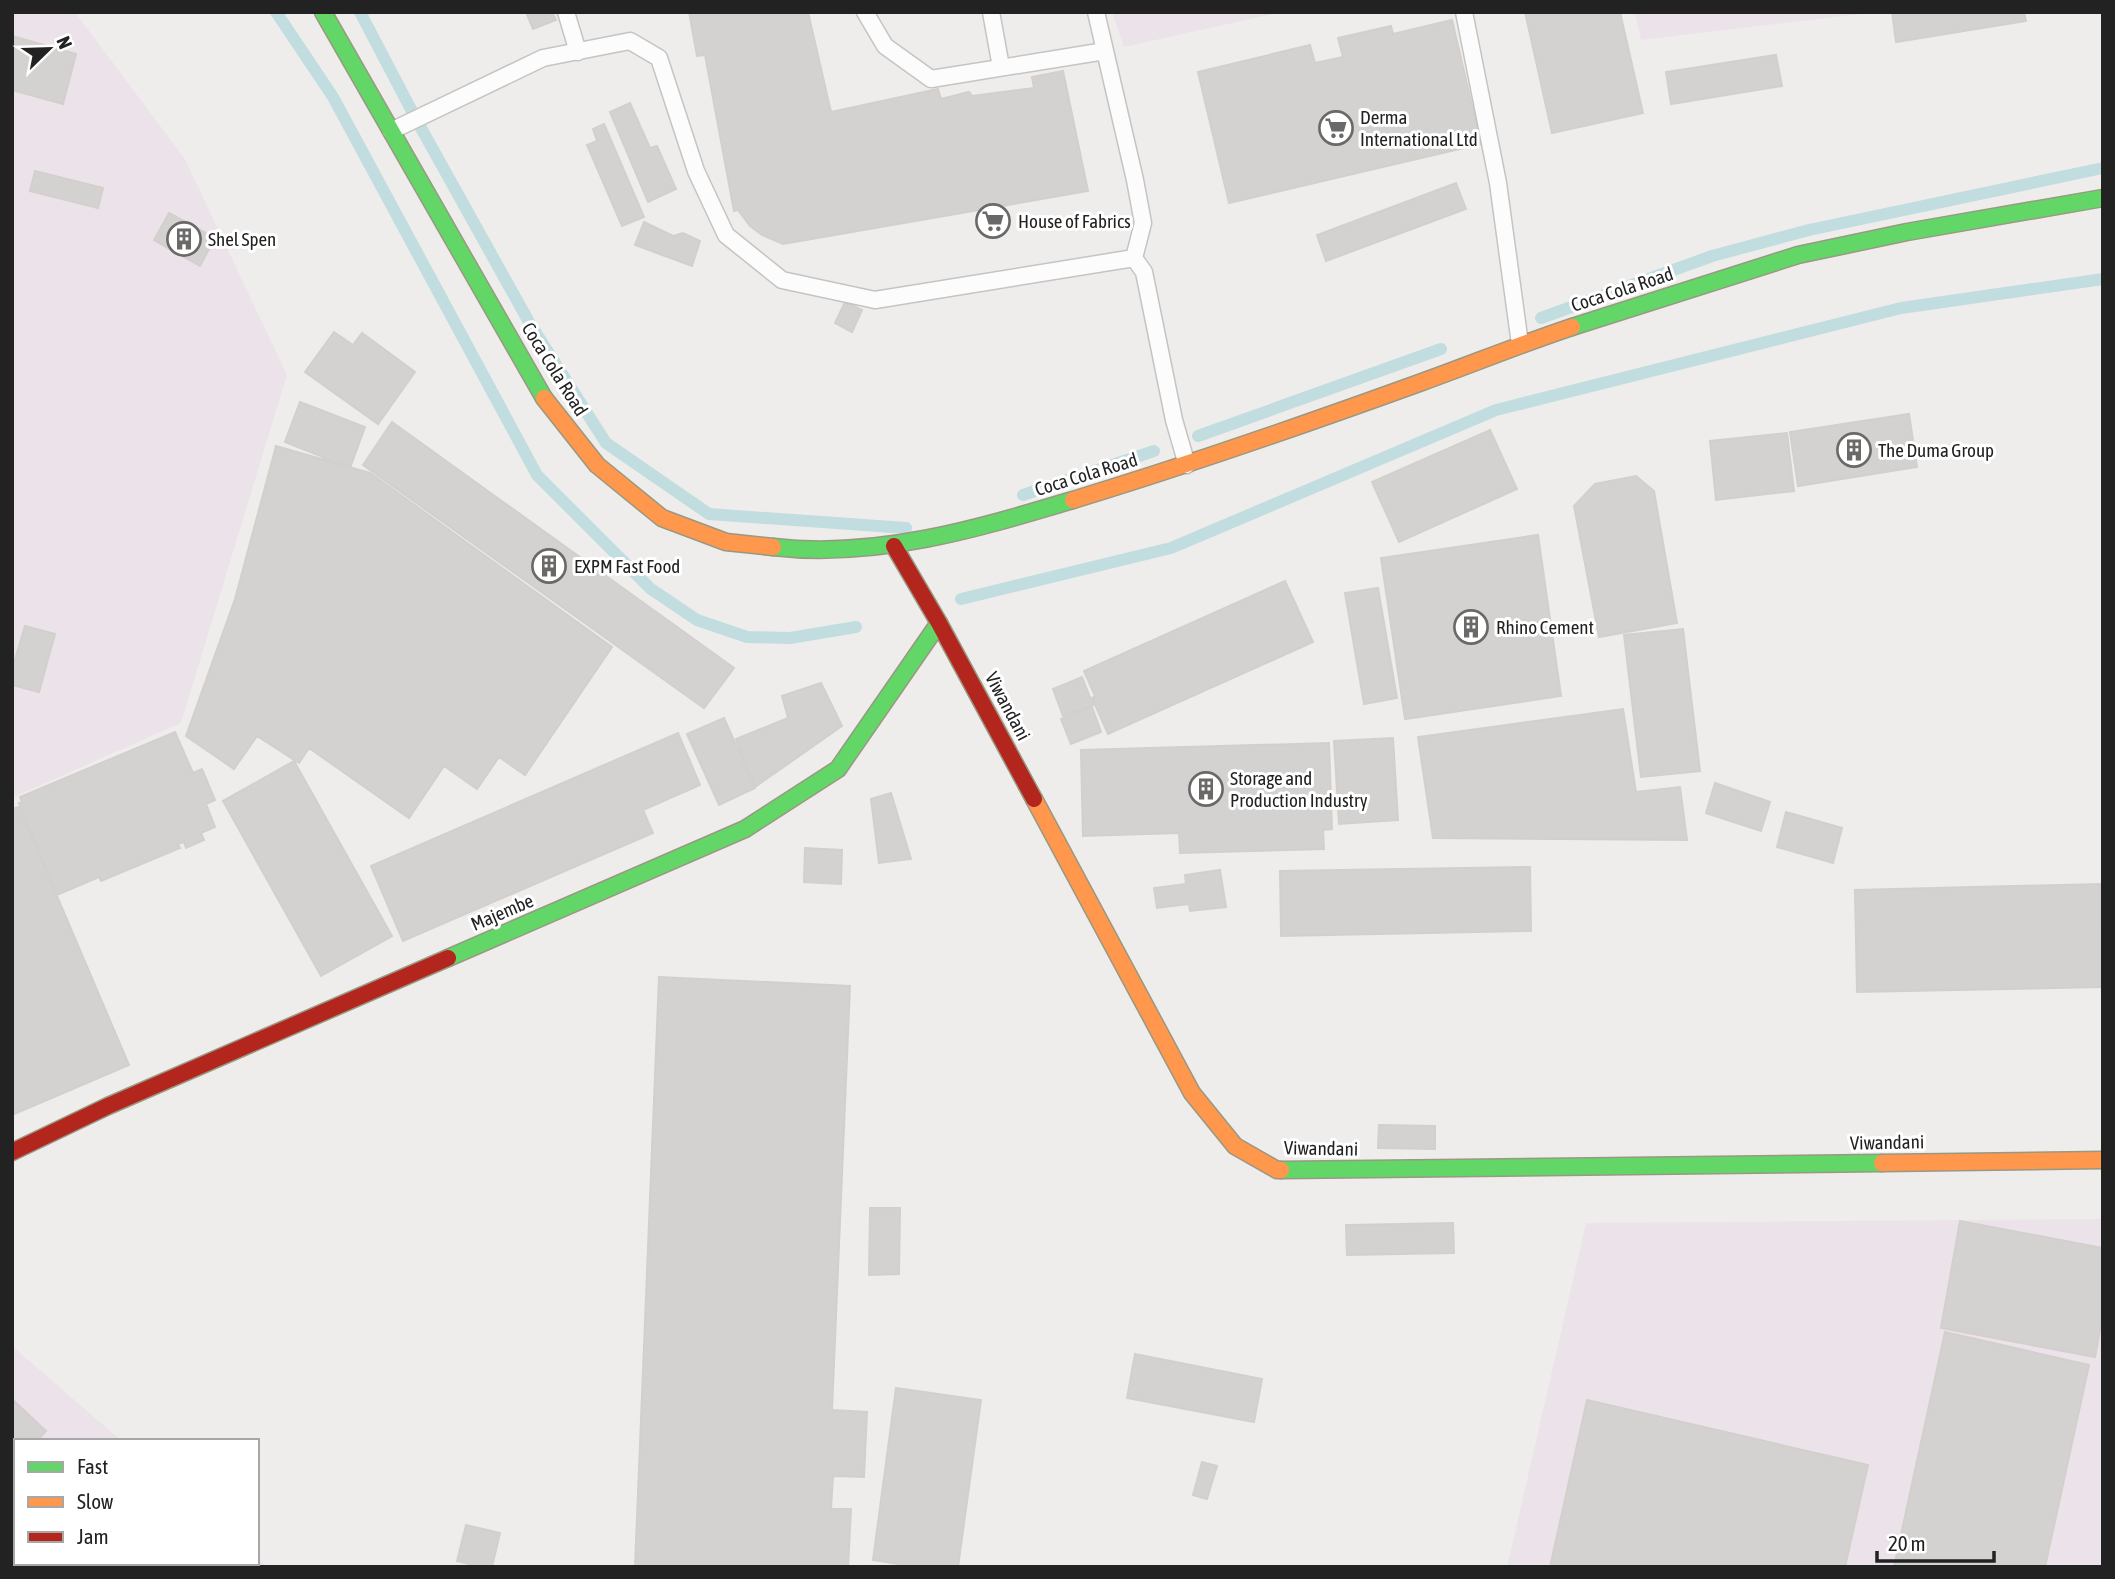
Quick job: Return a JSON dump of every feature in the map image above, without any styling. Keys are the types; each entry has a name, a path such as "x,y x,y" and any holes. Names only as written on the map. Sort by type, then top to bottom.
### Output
{"street":[{"name":"Coca Cola Road","path":"323,12 550,408 597,465 662,517 726,542 836,550 894,546 1003,521 1187,465 1425,381 1520,344 1798,255 1907,232 2103,198"},
{"name":"Viwandani","path":"894,546 939,623 1192,1093 1235,1146 1277,1170 2103,1160"},
{"name":"Majembe","path":"12,1152 108,1106 745,829 838,769 939,623"}],"lane":[{"path":"566,12 578,52"},
{"path":"866,12 885,46 931,79 1105,51"},
{"path":"991,12 1002,67"},
{"path":"1096,12 1136,180 1143,223 1133,258"},
{"path":"1464,12 1498,183 1520,344"},
{"path":"391,131 543,58 630,41 659,58 696,171 726,235 782,280 875,300 1133,258"},
{"path":"1133,258 1144,272 1174,420 1187,465"}],"shaded area":[{"path":"12,12 75,12 185,159 287,375 181,723 12,798"},
{"path":"1112,12 1282,12 1124,47"},
{"path":"1635,12 1878,12 1641,40"},
{"path":"2103,1219 2103,1567 1507,1567 1586,1223"},
{"path":"12,1346 120,1439 14,1439 14,1565 259,1565 259,1560 267,1567 12,1567"}],"building":[{"path":"526,12 552,12 556,20 533,29"},
{"path":"689,12 808,12 831,112 938,89 941,99 969,92 972,96 1034,88 1032,77 1063,71 1088,191 783,244 762,235 750,226 738,210 734,211 705,55 697,56"},
{"path":"1525,12 1620,12 1643,113 1552,133"},
{"path":"1892,12 2024,12 2026,21 1896,42"},
{"path":"1452,20 1481,144 1229,203 1198,72 1310,45 1315,63 1343,57 1338,38 1391,26 1393,34"},
{"path":"12,36 76,54 63,104 12,90"},
{"path":"1776,55 1782,86 1671,104 1666,72"},
{"path":"630,103 650,148 657,146 676,189 648,202 610,112"},
{"path":"604,124 644,217 622,226 587,145 597,141 593,129"},
{"path":"35,171 103,188 98,208 30,191"},
{"path":"1456,183 1466,209 1326,261 1317,235"},
{"name":"Shel Spen","path":"169,213 215,238 200,266 154,240"},
{"path":"644,222 673,236 683,233 700,241 692,266 635,245"},
{"path":"845,302 862,310 852,332 835,323"},
{"path":"334,332 353,345 362,333 415,372 378,424 305,372"},
{"path":"300,402 365,427 350,468 285,442"},
{"name":"The Duma Group","path":"1909,414 1917,467 1798,486 1790,432"},
{"name":"EXPM Fast Food","path":"392,422 734,668 704,708 363,465"},
{"path":"1490,430 1517,489 1399,542 1372,482"},
{"path":"1787,433 1794,491 1716,500 1710,441"},
{"path":"276,446 370,473 612,647 525,775 499,757 477,789 444,766 409,818 309,748 299,763 257,736 234,769 186,736 235,599"},
{"path":"1636,476 1654,491 1677,623 1599,637 1574,506 1595,484"},
{"name":"Rhino Cement","path":"1538,535 1561,696 1405,719 1381,558"},
{"path":"1285,581 1313,642 1108,734 1092,698 1095,696 1084,671"},
{"path":"1378,588 1397,698 1364,704 1345,593"},
{"path":"25,626 55,634 39,692 12,685 12,670"},
{"path":"1683,629 1700,771 1641,777 1624,635"},
{"path":"1082,677 1093,705 1063,716 1053,689"},
{"path":"821,683 842,726 755,787 736,739 788,718 782,696"},
{"path":"1092,707 1101,732 1071,744 1061,719"},
{"path":"1623,709 1636,792 1680,787 1687,840 1433,838 1418,737"},
{"path":"724,718 755,788 719,805 687,734"},
{"path":"175,732 193,773 202,769 215,800 206,804 215,827 201,833 204,840 186,848 184,842 178,844 180,848 101,881 99,877 57,895 19,803 22,802 20,797"},
{"path":"678,733 700,785 643,810 653,833 403,941 371,866"},
{"path":"1393,738 1398,820 1339,824 1334,741"},
{"name":"Storage and Production Industry","path":"1329,743 1332,829 1323,830 1324,849 1180,853 1179,833 1083,836 1081,750"},
{"path":"294,761 392,936 321,976 223,801"},
{"path":"1715,783 1770,802 1761,831 1706,813"},
{"path":"891,793 911,859 879,863 871,799"},
{"path":"19,807 129,1065 12,1115 12,809"},
{"path":"1786,812 1842,828 1833,863 1777,847"},
{"path":"805,848 842,850 841,884 804,882"},
{"path":"1530,867 1531,931 1281,936 1280,871"},
{"path":"1220,870 1226,907 1190,911 1189,904 1157,908 1154,888 1186,884 1185,875"},
{"path":"2100,884 2103,987 1857,992 1855,890"},
{"path":"659,977 850,986 832,1410 867,1412 864,1477 833,1476 831,1509 851,1509 848,1567 635,1567"},
{"path":"1379,1125 1435,1126 1435,1149 1378,1148"},
{"path":"870,1208 900,1208 899,1274 869,1275"},
{"path":"1960,1221 2103,1248 2103,1314 2095,1357 1941,1328"},
{"path":"1453,1223 1454,1253 1347,1255 1346,1225"},
{"path":"1945,1332 2089,1365 2045,1567 1894,1567"},
{"path":"1135,1354 1262,1379 1254,1422 1127,1398"},
{"path":"896,1388 981,1400 958,1567 916,1567 873,1560"},
{"path":"12,1399 46,1431 39,1439 14,1439 12,1467"},
{"path":"1587,1400 1868,1465 1845,1567 1550,1567"},
{"path":"1202,1462 1217,1466 1207,1499 1193,1495"},
{"path":"466,1525 500,1533 492,1567 457,1561"},
{"path":"12,1541 14,1565 85,1567 12,1567"},
{"path":"184,1565 261,1567 186,1567"}],"waterway":[{"path":"276,12 333,97 537,475 651,589 697,620 747,637 790,638 856,627"},
{"path":"360,12 529,322 606,443 709,514 906,528"},
{"path":"1541,318 1712,256 1809,230 2103,168"},
{"path":"961,599 1171,548 1496,410 1901,308 2103,279"},
{"path":"1198,436 1441,349"},
{"path":"1023,495 1154,451"}],"traffic: fast":[{"path":"323,12 544,398"},
{"path":"1572,327 1798,255 1907,232 2103,198"},
{"path":"773,547 811,550 888,545 963,531 1073,500"},
{"path":"448,958 745,829 838,769 939,623"},
{"path":"1281,1170 1882,1163"}],"traffic: slow":[{"path":"1073,500 1292,428 1572,327"},
{"path":"544,398 597,465 662,518 726,542 773,547"},
{"path":"1034,799 1192,1093 1235,1146 1281,1170"},
{"path":"1882,1163 2103,1160"}],"traffic: jam":[{"path":"894,546 1034,799"},
{"path":"12,1152 108,1106 448,958"}],"place":[{"name":"Derma International Ltd","path":"1336,128"},
{"name":"House of Fabrics","path":"993,221"},
{"name":"Shel Spen","path":"184,239"},
{"name":"The Duma Group","path":"1854,450"},
{"name":"EXPM Fast Food","path":"549,566"},
{"name":"Rhino Cement","path":"1471,627"},
{"name":"Storage and Production Industry","path":"1206,789"}]}
